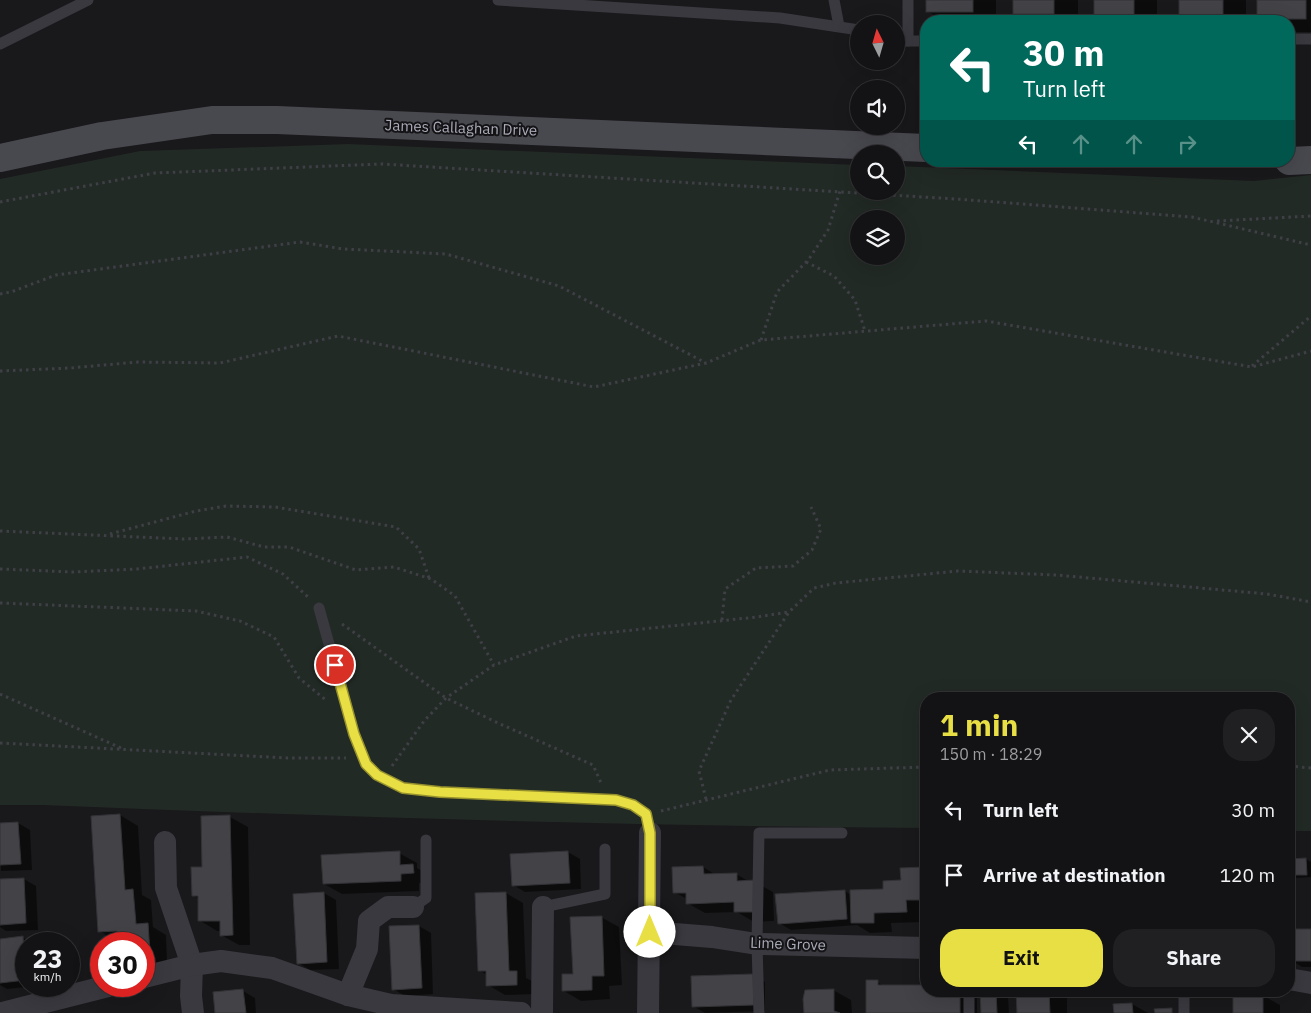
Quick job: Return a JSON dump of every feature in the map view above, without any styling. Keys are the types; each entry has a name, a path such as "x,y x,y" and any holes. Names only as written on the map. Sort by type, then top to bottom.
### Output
{"street":[{"name":"James Callaghan Drive","path":"0,158 102,136 212,120 287,121 920,148"},
{"path":"1295,161 1311,160"},
{"path":"648,824 650,932 648,1013"},
{"path":"165,842 166,888 192,965 191,996 193,1013"},
{"path":"348,995 368,950 369,921 388,907 414,906"},
{"path":"542,1013 543,907"},
{"name":"Lime Grove","path":"650,932 757,944 920,948"},
{"path":"155,974 192,965 221,961 272,968 348,995 391,1005 521,1013"},
{"path":"1295,980 1311,983"},
{"path":"2,1013 90,991"}],"lane":[{"path":"0,44 88,0"},
{"path":"498,0 780,18 850,28"},
{"path":"834,0 839,26"},
{"path":"905,20 908,0"},
{"path":"1295,39 1311,39"},
{"path":"905,40 920,41"},
{"path":"319,608 350,721 363,758 377,775 403,788 421,790 609,800 633,805 648,824"},
{"path":"759,1013 757,944 759,832 842,833"},
{"path":"414,906 426,898 426,840"},
{"path":"543,907 604,894 605,849"},
{"path":"969,997 969,1013"},
{"path":"1184,997 1184,1013"}],"path":[{"path":"0,202 156,173 382,164 840,191 1192,217 1311,244"},
{"path":"761,340 776,292 806,262 828,230 840,191"},
{"path":"1211,222 1311,216"},
{"path":"0,294 11,292 56,275 300,242 343,249 446,254 559,286 706,363"},
{"path":"806,262 834,276 855,300 865,331"},
{"path":"1252,367 1311,316"},
{"path":"0,371 70,368 138,362 220,363 338,336 594,387 706,363 761,340 986,321 1252,367 1311,351"},
{"path":"105,536 196,511 226,506 275,508 396,527 419,549 429,578"},
{"path":"722,620 725,589 756,568 793,566 812,550 821,529 811,507"},
{"path":"0,531 184,539 227,537 264,546 289,547 356,570 394,567 429,578 455,596 494,665"},
{"path":"0,569 74,572 137,569 247,557 283,574 319,608 446,698 593,765 609,800"},
{"path":"706,799 699,770 731,700 789,612 814,588 836,583 958,571 1056,576 1267,594 1311,602"},
{"path":"0,603 196,611 240,621 274,637 299,678 350,721"},
{"path":"383,778 424,721 446,698 494,665 576,636 757,618 789,612"},
{"path":"0,694 124,750"},
{"path":"0,743 288,758 363,758"},
{"path":"1295,767 1311,768"},
{"path":"648,824 706,799 830,770 920,768"}],"shaded area":[{"path":"348,144 850,165 850,200 905,200 905,166 1254,181 1311,175 1311,831 1295,831 1295,692 920,692 920,828 594,823 0,805 0,179 140,151"}],"building":[{"path":"926,0 973,0 973,12 926,12"},
{"path":"1013,0 1054,0 1054,14 1013,14"},
{"path":"1094,0 1134,0 1134,15 1094,15"},
{"path":"1179,0 1223,0 1223,15 1179,15"},
{"path":"1257,0 1306,0 1306,19 1295,19 1295,15 1257,15"},
{"path":"120,814 125,890 133,889 136,924 148,923 149,932 98,932 91,816"},
{"path":"230,815 233,935 220,936 220,921 198,921 198,896 192,896 191,867 202,867 201,816"},
{"path":"18,822 21,864 0,865 0,823"},
{"path":"400,851 400,865 413,864 414,873 401,874 401,881 323,884 321,855"},
{"path":"568,851 570,883 512,886 510,854"},
{"path":"1306,858 1307,875 1295,875 1295,859"},
{"path":"703,866 704,874 737,873 737,881 756,880 757,912 734,912 734,902 686,904 686,893 673,893 672,867"},
{"path":"920,867 920,900 906,900 907,912 874,913 874,923 851,923 850,890 883,889 883,881 901,880 900,868"},
{"path":"24,878 26,923 0,925 0,879"},
{"path":"845,890 847,919 778,924 775,894"},
{"path":"324,892 327,962 297,964 293,894"},
{"path":"506,892 509,971 517,971 517,985 486,986 486,971 478,971 475,893"},
{"path":"602,916 604,976 592,976 592,990 562,991 562,974 573,974 570,917"},
{"path":"419,925 422,988 392,990 389,926"},
{"path":"1295,929 1311,929 1311,961 1295,961"},
{"path":"15,937 15,981 0,983 0,939"},
{"path":"753,974 754,1005 692,1007 691,976"},
{"path":"866,980 878,980 878,985 920,985 920,997 960,997 960,1013 866,1013"},
{"path":"243,989 246,1013 215,1013 213,992"},
{"path":"834,989 834,1011 840,1013 804,1013 803,999 805,990"},
{"path":"980,997 996,997 997,1013 981,1013"},
{"path":"1016,997 1049,997 1050,1013 1017,1013"},
{"path":"1233,997 1263,997 1263,1013 1233,1013"},
{"path":"1132,1003 1133,1013 1114,1013 1113,1004"},
{"path":"1172,1008 1172,1013 1155,1013 1154,1009"}],"route":[{"path":"335,665 354,734 366,764 377,775 403,788 440,792 616,800 633,805 646,814 650,833 650,932"}]}
